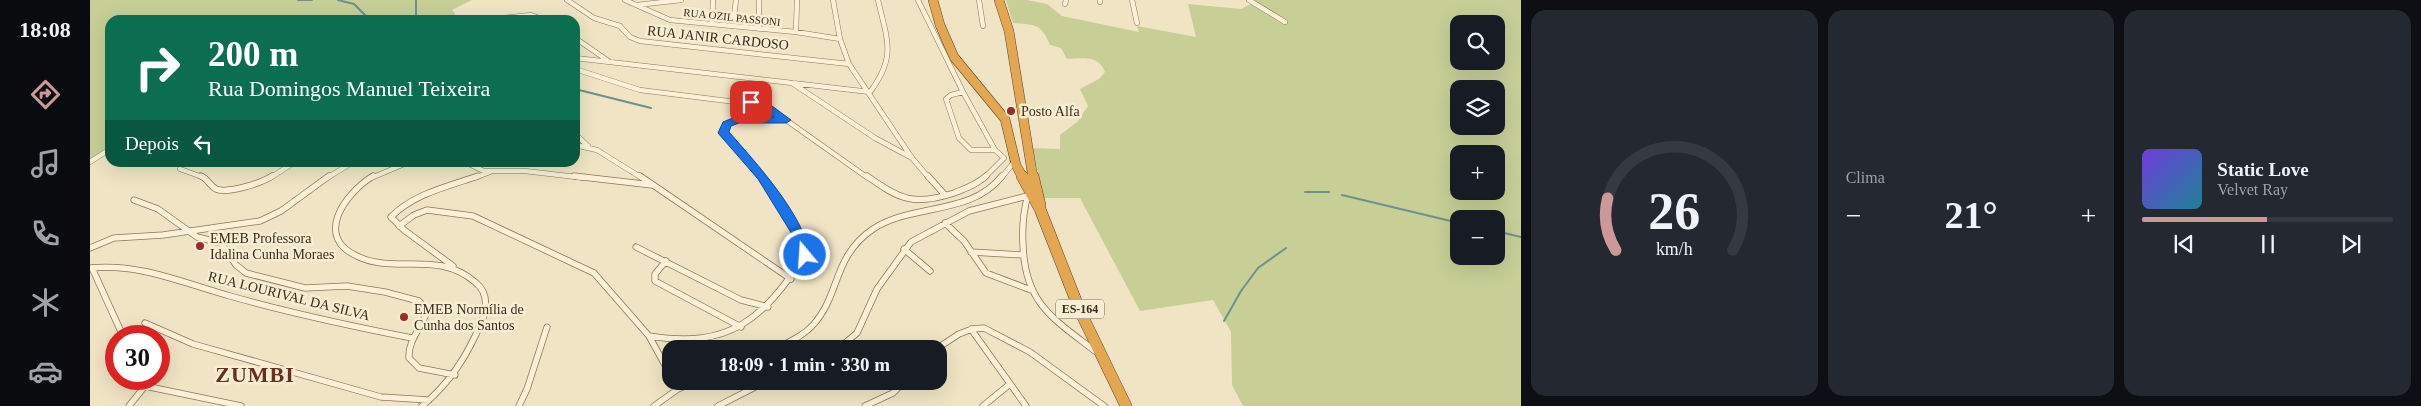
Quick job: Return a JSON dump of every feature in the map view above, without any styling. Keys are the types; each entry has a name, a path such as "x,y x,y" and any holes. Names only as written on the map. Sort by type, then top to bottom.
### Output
{"highway":[{"name":"ES-164","path":"932,0 940,25 954,57 1005,119 1019,173 1029,194 1040,209"},
{"name":"ES-164","path":"999,0 1009,31 1040,209 1053,246 1126,406"},
{"path":"1019,173 1034,175"}],"street":[{"name":"RUA JANIR CARDOSO","path":"566,0 594,18 620,26 630,37 640,41 849,64"},
{"name":"RUA OZIL PASSONI","path":"625,0 670,20 712,21 840,39"},
{"path":"636,5 681,0"},
{"path":"713,0 712,21 734,16 736,0"},
{"path":"759,0 759,29"},
{"path":"796,32 797,0"},
{"path":"832,0 840,39 849,64 870,92 912,158 945,195"},
{"path":"870,92 881,77 889,50 878,0"},
{"path":"918,0 962,92 995,150 1004,158 1014,159"},
{"path":"979,0 982,26"},
{"path":"1132,0 1137,23"},
{"path":"1249,0 1285,22"},
{"path":"580,41 611,63"},
{"path":"580,59 870,92"},
{"path":"580,71 640,90 751,102 768,108 879,185 898,195 923,201 973,186 1004,158"},
{"path":"792,83 875,138 912,158"},
{"path":"962,92 951,95 946,99 959,138 971,150 995,150"},
{"path":"649,336 672,342 687,341 727,332 741,326 768,306 791,278 805,255 801,238 762,176 723,133 727,124 738,119 786,120"},
{"path":"580,139 588,146 655,186 791,278"},
{"path":"580,145 588,146"},
{"path":"90,162 105,152"},
{"path":"795,340 820,319 847,258 858,241 874,228 908,214 965,201 997,182 1014,159"},
{"path":"180,169 206,178 214,188 224,191 265,181 287,167"},
{"path":"90,248 114,238 190,232 270,218 321,181 345,167"},
{"path":"396,167 374,175 351,193 336,220 339,244 355,256 368,260 454,266"},
{"path":"476,167 493,171 525,171 655,186"},
{"path":"422,406 455,375 470,350 487,306 483,291 476,281 466,272 454,266 399,226 392,217 406,204 493,171"},
{"path":"849,340 857,333 862,325 877,289 904,249 911,242 986,205 1029,194"},
{"path":"1029,194 1022,216 1023,255 1030,290 1052,317 1104,357"},
{"path":"134,200 158,209 197,238 221,243 236,265 246,272 305,288 365,288 419,301 427,311 426,318 412,338 408,350 409,360 414,367 455,375"},
{"path":"399,226 427,210 458,213 485,220 550,254 597,274 649,336 662,360"},
{"path":"945,224 971,252 986,273 1030,290"},
{"path":"636,247 741,300 768,306"},
{"path":"904,249 930,271"},
{"path":"971,252 1023,255"},
{"path":"666,261 654,274 655,281 741,326"},
{"name":"RUA LOURIVAL DA SILVA","path":"91,268 124,266 139,268 216,292 315,318 412,338"},
{"path":"91,268 118,325"},
{"path":"145,323 193,344 381,397 429,400"},
{"path":"519,406 527,390 547,327"},
{"path":"947,342 971,329 984,328 1030,352 1093,403 1104,406"},
{"path":"971,329 1026,406"},
{"path":"983,406 1010,384"},
{"path":"129,406 142,390"},
{"path":"164,390 241,406"},
{"path":"654,406 677,390"},
{"path":"718,406 749,390"},
{"path":"866,406 896,390"}],"green space":[{"path":"90,0 472,0 452,10 455,15 105,15 105,152 90,162"},
{"path":"1006,0 1027,0 1047,4 1062,16 1139,32 1137,26 1196,37 1188,4 1241,9 1251,4 1252,0 1521,0 1521,406 1243,406 1232,385 1231,332 1213,300 1140,311 1080,198 1044,198 1032,148 1060,149 1060,135 1077,122 1088,106 1080,89 1099,79 1105,72 1099,63 1094,60 1084,58 1067,59 1061,48 1050,45 1040,29 1027,24 1013,23"}],"waterway":[{"path":"298,0 312,0"},
{"path":"338,0 354,4 365,15"},
{"path":"416,0 416,15"},
{"path":"580,90 651,108"},
{"path":"1305,192 1329,192"},
{"path":"1342,195 1450,221"},
{"path":"1505,233 1521,237"},
{"path":"1224,321 1241,291 1258,268 1286,248"}],"place":[{"name":"Posto Alfa","path":"1011,111"},
{"name":"EMEB Professora Idalina Cunha Moraes","path":"200,246"},
{"name":"EMEB Normília de Cunha dos Santos","path":"404,317"}],"district":[{"name":"ZUMBI","path":"255,374"}],"route":[{"path":"751,102 768,108 786,120 738,119 727,124 723,133 750,160 762,176 801,238 805,255"}]}
